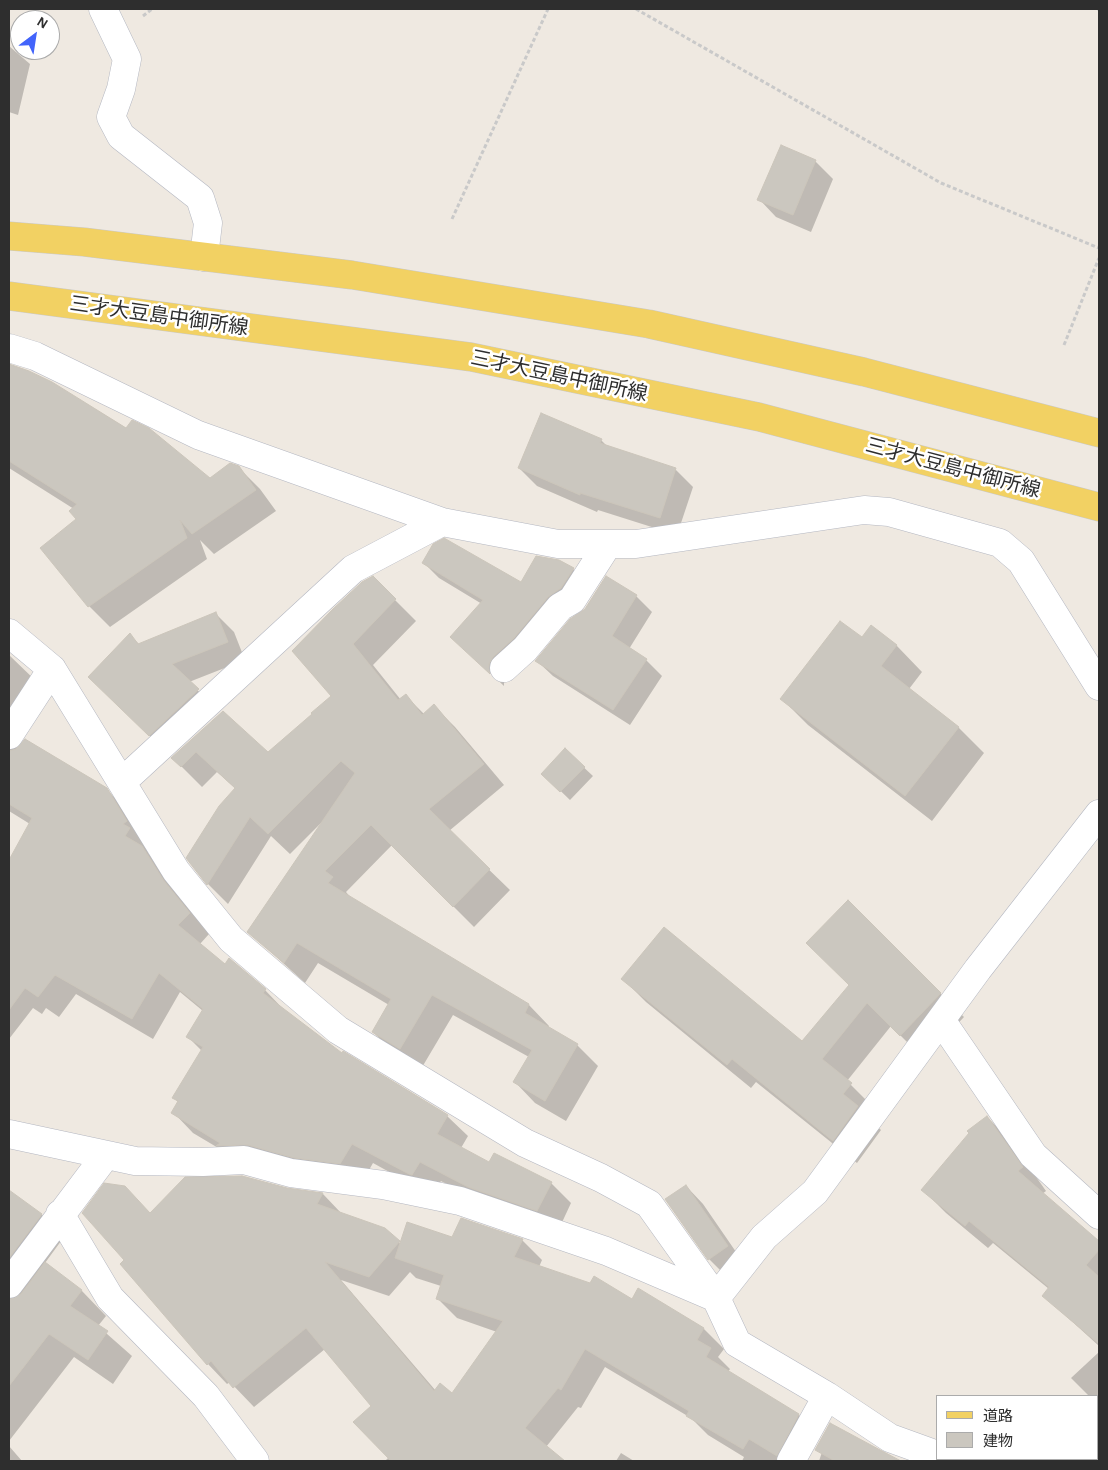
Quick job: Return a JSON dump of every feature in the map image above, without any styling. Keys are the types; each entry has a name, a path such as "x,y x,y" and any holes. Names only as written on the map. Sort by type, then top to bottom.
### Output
{"main road":[{"path":"9,236 84,242 352,276 649,324 864,372 1099,433"},
{"name":"三才大豆島中御所線","path":"9,296 471,357 758,417 1099,507"}],"street":[{"path":"103,9 127,59 121,89 111,117 121,136 200,198 208,222 204,257"},
{"path":"9,348 35,356 198,435 442,522 558,544 636,544 864,510 889,512 1000,543 1021,561 1099,686"},
{"path":"122,782 353,569 442,522"},
{"path":"504,668 525,649 560,607 572,600 608,544"},
{"path":"9,633 52,670 176,871 231,940 338,1030 525,1143 601,1178 649,1204 716,1298 737,1343 827,1396 890,1438 936,1455"},
{"path":"9,734 52,670"},
{"path":"716,1298 764,1238 815,1192 941,1020 1099,814"},
{"path":"941,1020 1033,1155 1099,1215"},
{"path":"9,1134 135,1161 203,1162 244,1160 291,1173 383,1185 460,1201 606,1251 716,1298"},
{"path":"9,1284 60,1214 106,1156"},
{"path":"60,1214 110,1298 206,1396 256,1461"},
{"path":"791,1461 827,1396"}],"path":[{"path":"452,219 548,9"},
{"path":"636,9 941,183 1099,248"},
{"path":"1064,346 1099,258"}],"building":[{"path":"781,145 816,160 793,215 757,200"},
{"path":"9,364 52,382 126,428 132,420 149,428 210,478 230,463 239,466 256,490 192,534 180,520 187,538 88,607 40,548 76,519 69,511 77,504 9,461"},
{"path":"541,413 602,439 600,443 676,468 660,518 580,493 580,495 518,468"},
{"path":"444,538 521,582 536,556 559,560 574,568 561,588 548,597 514,638 493,657 489,664 490,674 450,637 483,600 422,563 433,544"},
{"path":"373,576 396,599 353,644 398,700 406,694 422,715 434,704 484,764 429,809 490,869 453,907 371,825 325,871 333,877 328,883 529,1004 525,1013 578,1044 545,1101 513,1082 532,1050 432,995 400,1049 372,1032 391,999 297,943 284,963 247,932 355,773 341,761 268,834 250,817 207,885 186,858 219,806 235,788 196,752 181,767 171,758 223,711 268,752 312,714 331,696 292,651 362,582"},
{"path":"606,576 637,595 612,636 647,659 613,710 535,661 570,619 585,609"},
{"path":"216,612 228,642 172,664 199,689 149,736 88,677 130,633 138,644"},
{"path":"840,621 862,637 871,625 897,645 881,666 959,727 905,796 780,699"},
{"path":"25,739 107,788 127,821 123,824 130,828 125,836 142,846 164,881 190,913 178,925 225,964 229,958 266,989 263,993 342,1053 343,1051 448,1115 437,1134 489,1162 494,1153 552,1182 537,1211 468,1187 420,1162 412,1175 409,1174 352,1144 340,1164 294,1158 248,1145 216,1146 220,1143 171,1113 178,1101 172,1098 203,1047 186,1037 203,1009 159,973 132,1019 55,975 38,997 25,988 9,1010 9,860 32,818 9,804 9,751 16,749"},
{"path":"565,748 585,767 560,792 541,774"},
{"path":"848,900 941,993 900,1036 867,1003 822,1059 852,1083 843,1094 858,1106 833,1141 732,1059 727,1065 621,979 664,927 802,1041 849,985 806,943"},
{"path":"987,1116 1023,1167 1018,1171 1099,1241 1099,1250 1086,1265 1099,1277 1099,1344 1042,1296 1049,1287 969,1221 965,1226 921,1190 969,1133 967,1131"},
{"path":"242,1176 287,1188 323,1193 317,1204 385,1228 400,1241 369,1277 325,1262 434,1391 440,1383 452,1393 503,1321 436,1299 444,1275 395,1258 407,1222 452,1237 461,1218 523,1239 514,1257 590,1283 594,1276 632,1299 638,1288 704,1328 697,1340 711,1348 706,1357 799,1414 777,1456 749,1439 743,1449 686,1416 689,1411 585,1349 561,1390 558,1388 525,1428 565,1461 391,1461 353,1422 371,1406 306,1328 233,1388 211,1361 207,1365 120,1264 124,1260 82,1213 104,1183 125,1186 150,1213 185,1177"},
{"path":"686,1185 728,1246 708,1260 665,1199"},
{"path":"9,1190 42,1214 9,1258"},
{"path":"45,1262 82,1290 70,1306 108,1331 88,1360 49,1334 9,1386 9,1299 21,1294"},
{"path":"830,1423 901,1461 835,1461 815,1450"}]}
